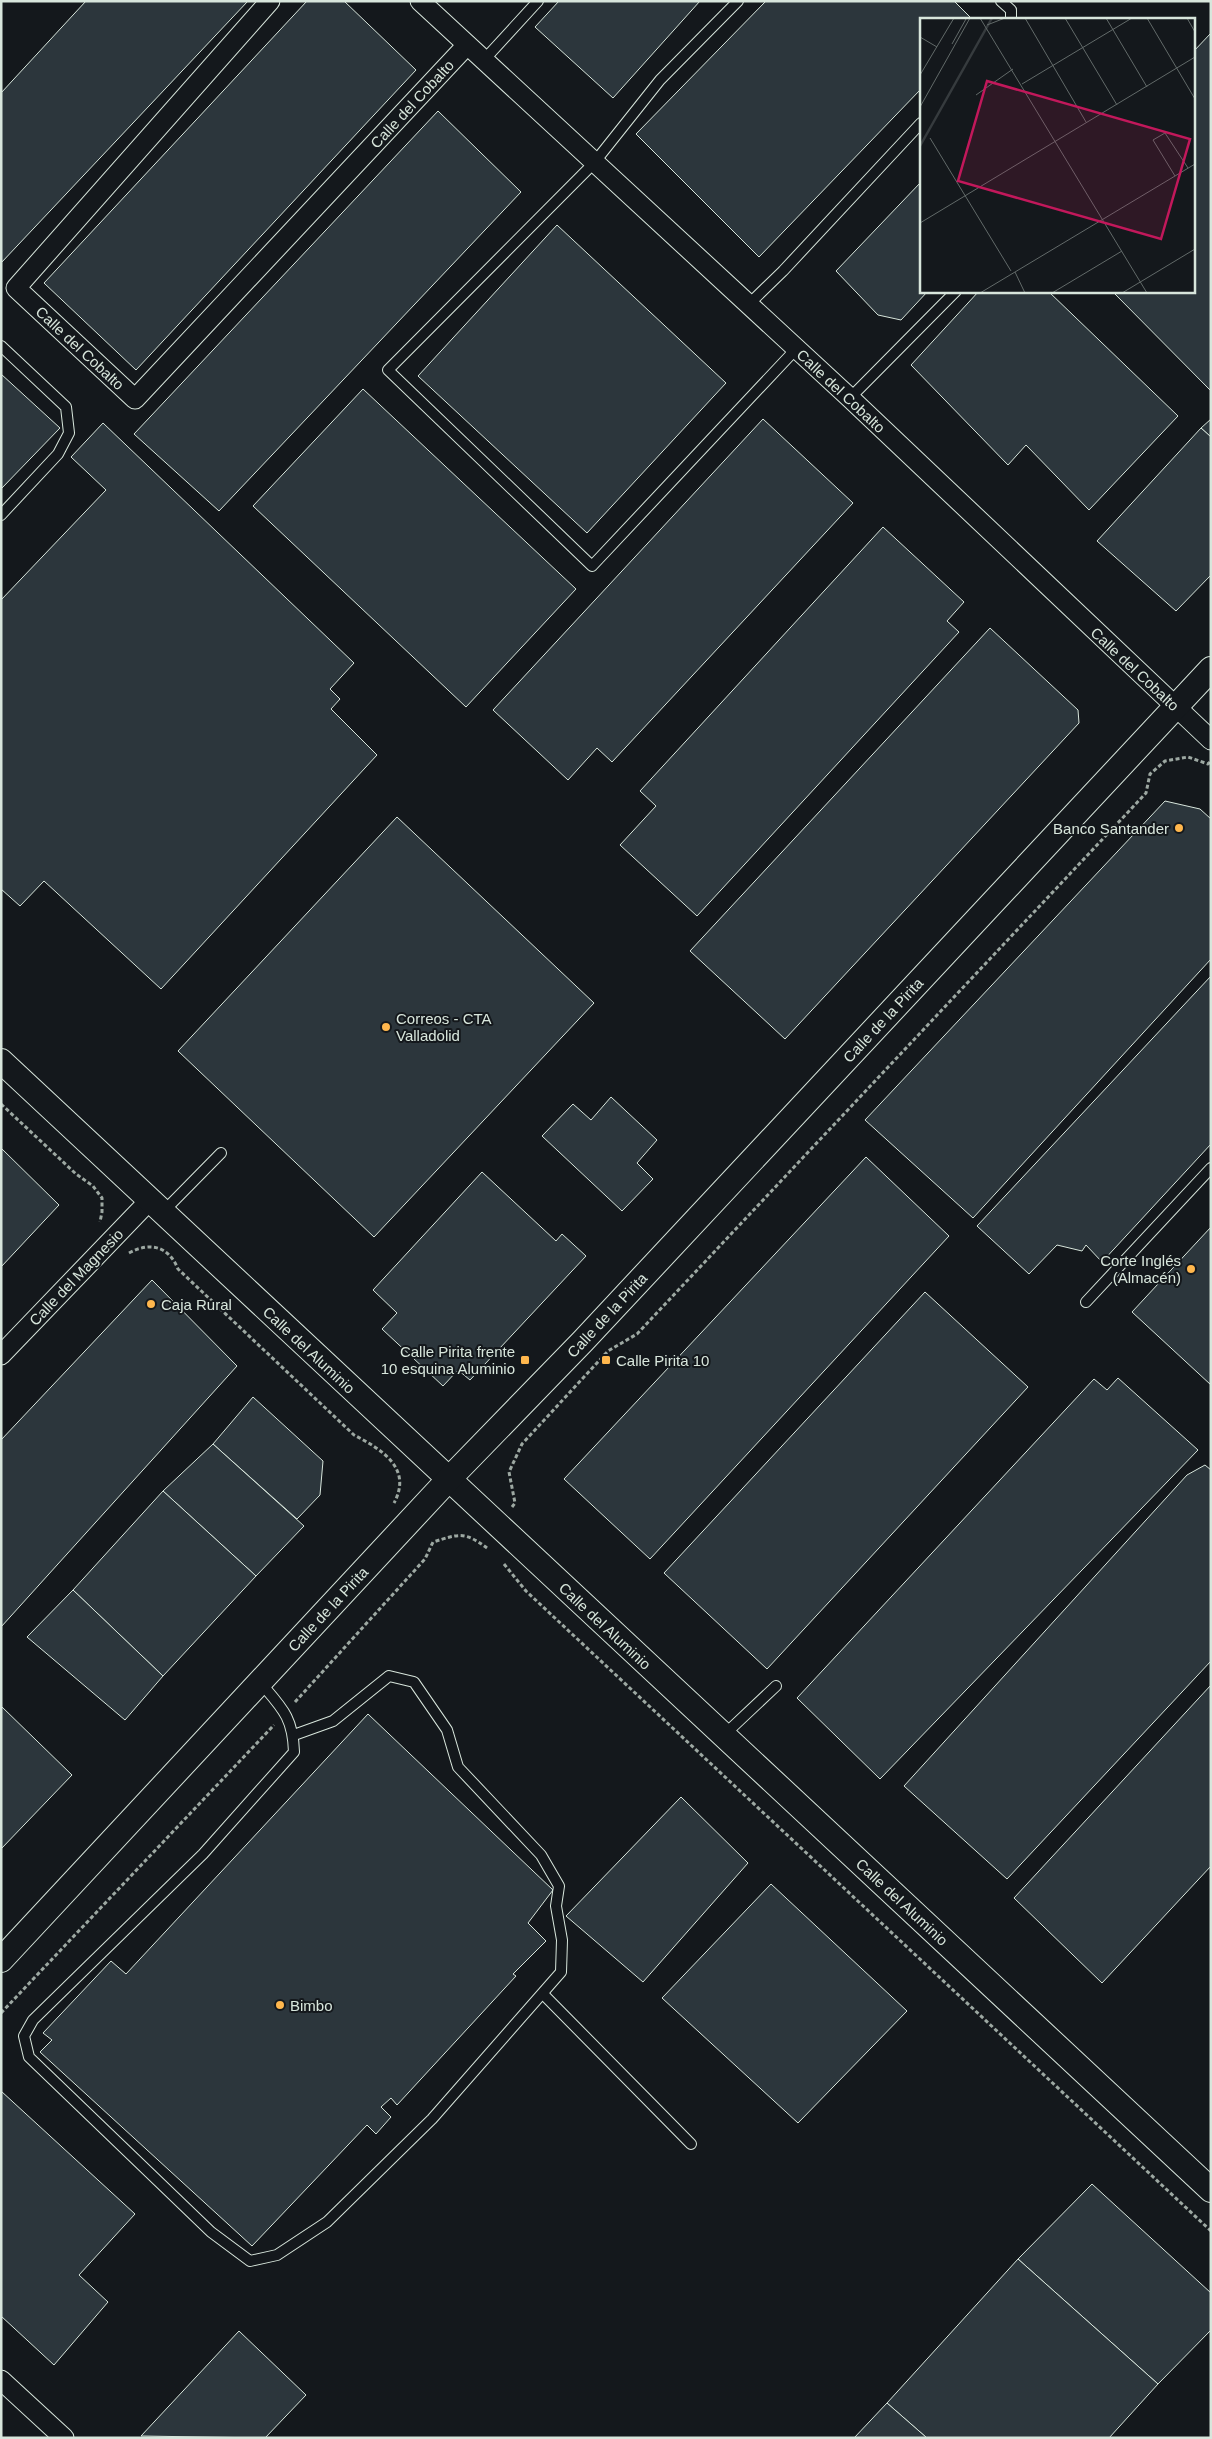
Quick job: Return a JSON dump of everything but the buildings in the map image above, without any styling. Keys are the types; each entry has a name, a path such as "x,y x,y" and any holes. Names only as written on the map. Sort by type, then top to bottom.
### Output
{"street":[{"name":"Calle del Cobalto","path":"270,1 16,288 134,399 467,45"},
{"name":"Calle del Cobalto","path":"420,1 850,398 1211,740"},
{"name":"Calle de la Pirita","path":"1,1960 448,1480 584,1341 1211,669"},
{"name":"Calle del Aluminio","path":"1,1061 1211,2190"},
{"name":"Calle del Magnesio","path":"1,1355 156,1206"},
{"path":"1,2380 64,2438"}],"lane":[{"path":"484,60 538,1"},
{"path":"738,1 660,80 594,162 388,370 592,566 796,349"},
{"path":"1001,1 1011,10 1011,18"},
{"path":"748,305 783,271 920,124"},
{"path":"850,398 955,292"},
{"path":"1,346 66,407 69,433 58,454 1,515"},
{"path":"156,1206 220,1153"},
{"path":"1086,1302 1211,1168"},
{"path":"260,1682 286,1713 294,1735 294,1752 203,1854 32,2020 24,2036 29,2057 211,2232 250,2260 277,2255 328,2222 432,2120 561,1972 562,1940 556,1906 559,1886 541,1855 458,1767 447,1730 414,1682 388,1676 333,1721 294,1735"},
{"path":"723,1736 776,1686"},
{"path":"542,1994 691,2144"}],"path":[{"path":"515,1503 509,1472 522,1444 608,1351 637,1334 1146,792 1150,774 1165,761 1188,757 1208,764 1211,761"},
{"path":"1,1104 76,1174 93,1186 102,1198 102,1212 98,1227"},
{"path":"126,1254 147,1247 161,1248 173,1257 178,1269 354,1435 379,1448 395,1465 399,1480 398,1495 391,1508"},
{"path":"1,2013 286,1713 425,1559 433,1542 451,1536 468,1535 492,1553"},
{"path":"498,1558 526,1591 1211,2231"}],"place":[{"name":"Banco Santander","path":"1179,828"},
{"name":"Correos - CTA Valladolid","path":"386,1027"},
{"name":"Corte Inglés (Almacén)","path":"1191,1269"},
{"name":"Caja Rural","path":"151,1304"},
{"name":"Calle Pirita frente 10 esquina Aluminio","path":"525,1360"},
{"name":"Calle Pirita 10","path":"606,1360"},
{"name":"Bimbo","path":"280,2005"}]}
